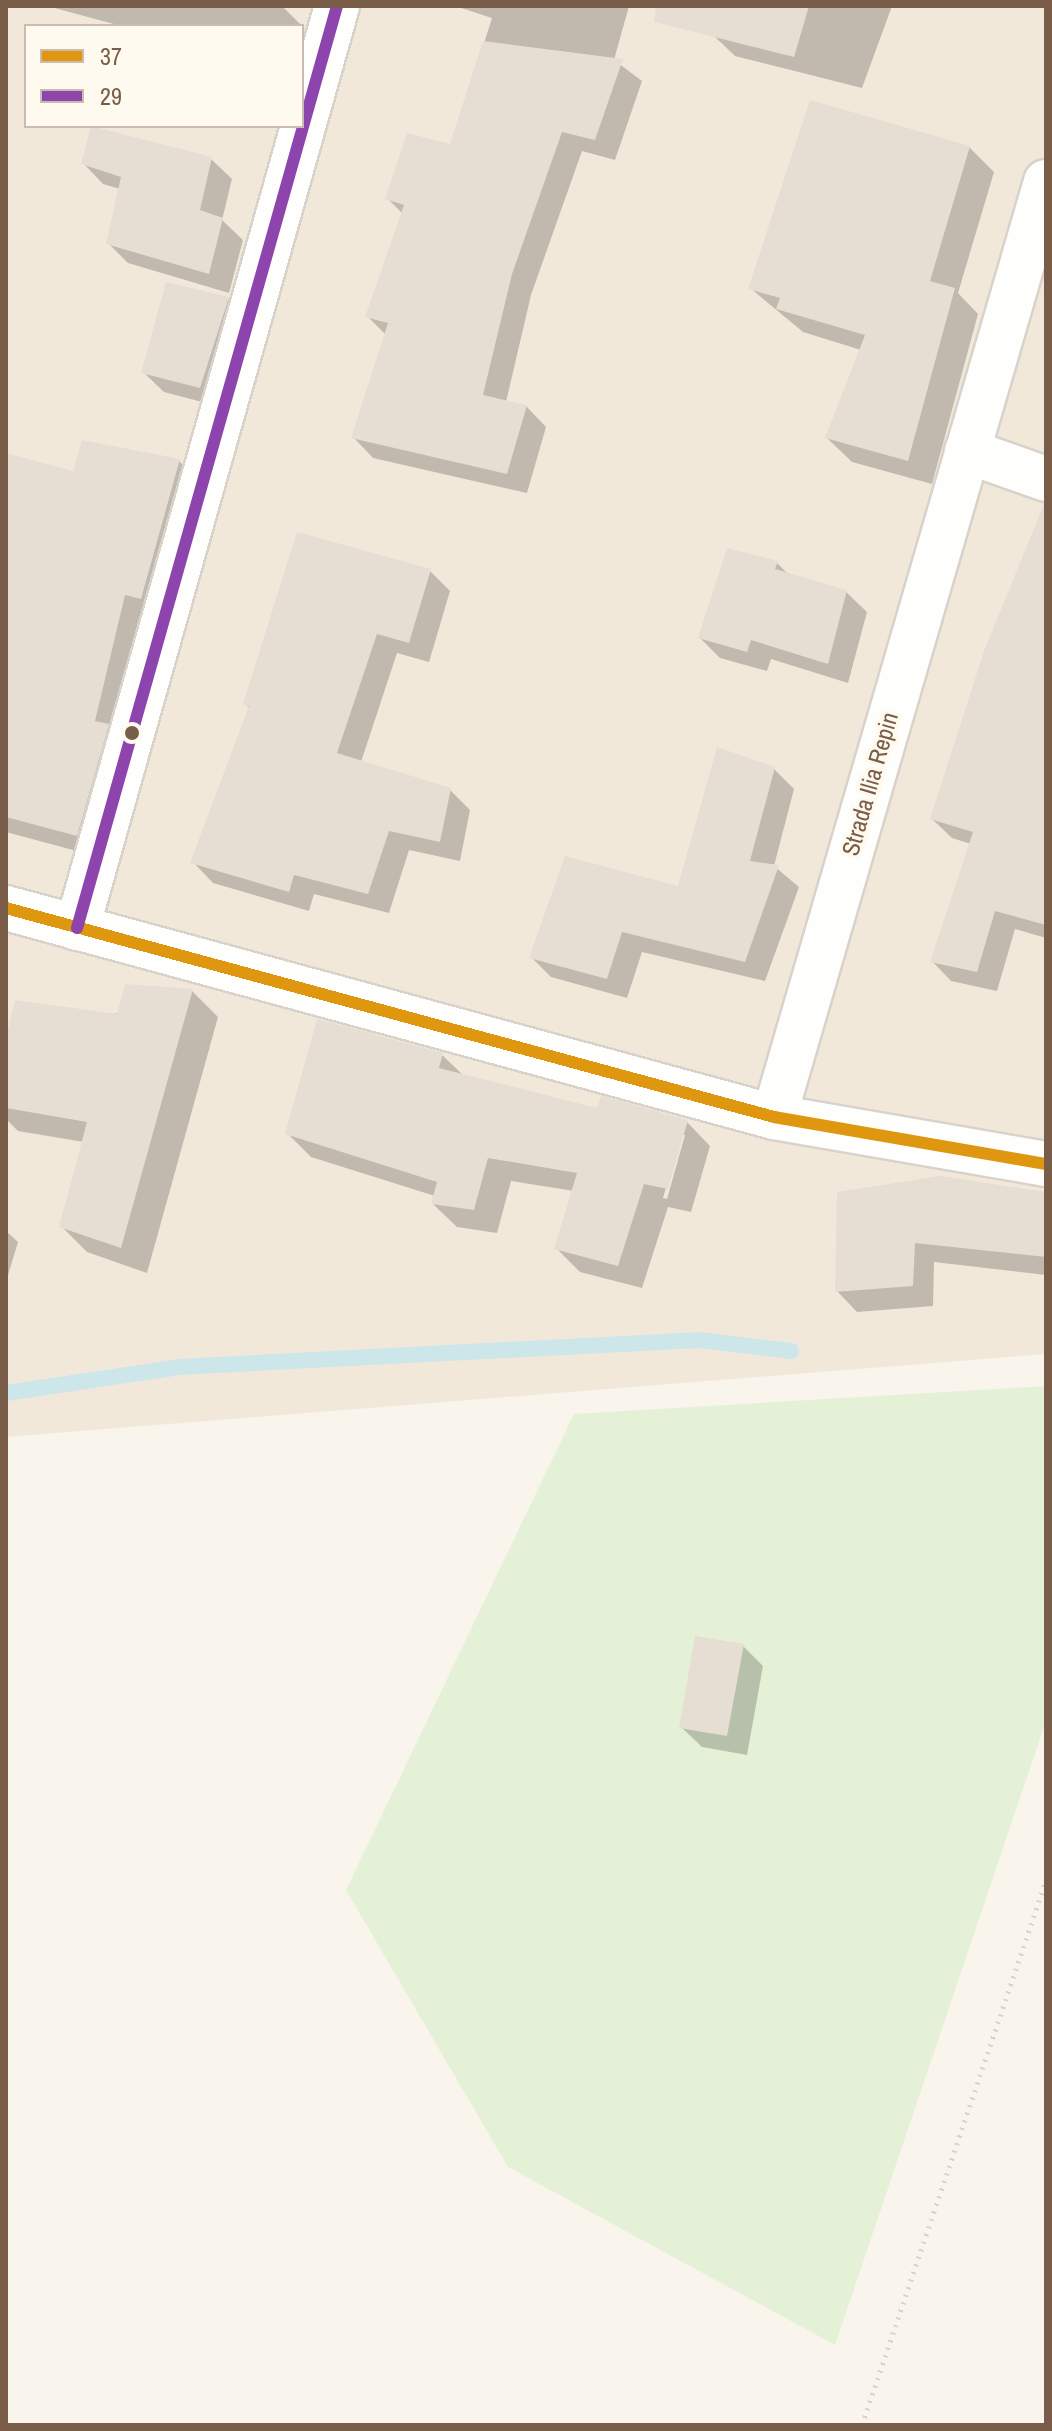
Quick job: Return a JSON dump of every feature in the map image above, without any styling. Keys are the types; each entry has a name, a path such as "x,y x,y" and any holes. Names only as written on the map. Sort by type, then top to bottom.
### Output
{"street":[{"path":"304,123 337,6"},
{"path":"77,928 303,128"},
{"name":"Strada Ilia Repin","path":"774,1117 1046,182"},
{"path":"967,451 1046,479"},
{"path":"6,908 774,1117 1046,1164"}],"path":[{"path":"862,2425 1046,1880"}],"shaded area":[{"path":"6,6 1046,6 1046,1354 6,1437"}],"green space":[{"path":"1046,1386 1046,1721 835,2345 508,2167 346,1890 574,1414"}],"building":[{"path":"656,6 809,6 794,57 654,22"},
{"path":"483,41 623,59 595,140 562,132 512,274 483,395 527,405 507,474 351,438 388,323 365,317 404,205 385,199 407,133 450,144"},
{"path":"810,100 970,146 930,281 955,288 908,461 825,438 865,335 776,309 780,298 748,289"},
{"path":"90,128 212,157 200,210 223,218 209,274 106,244 121,177 81,164"},
{"path":"166,282 229,297 200,388 141,373"},
{"path":"82,440 180,459 141,599 125,595 95,721 109,724 77,836 6,817 6,453 73,471"},
{"path":"1044,504 1046,925 995,911 977,972 930,962 973,832 930,819 984,651"},
{"path":"297,532 431,569 409,643 377,634 337,753 451,788 440,842 389,831 368,894 294,875 289,892 190,863 249,706 243,704"},
{"path":"727,548 778,561 775,569 847,590 828,664 751,640 747,652 698,638"},
{"path":"717,747 775,767 750,861 779,865 745,962 622,932 607,979 529,958 565,856 678,886"},
{"path":"125,984 193,989 121,1248 59,1227 87,1122 6,1108 6,1038 15,1000 117,1014"},
{"path":"317,1019 443,1053 439,1068 597,1108 601,1096 688,1120 668,1189 644,1184 618,1266 554,1249 577,1173 488,1158 474,1210 431,1204 437,1182 285,1134"},
{"path":"940,1176 1046,1192 1046,1257 915,1243 913,1286 835,1292 837,1192"},
{"path":"695,1636 744,1644 727,1736 679,1728"}],"waterway":[{"path":"6,1393 179,1367 700,1340 791,1351"}],"transit line":[{"name":"29","path":"304,123 337,6"},
{"name":"29","path":"77,928 303,128"},
{"name":"37","path":"6,908 774,1117 1046,1164"}]}
